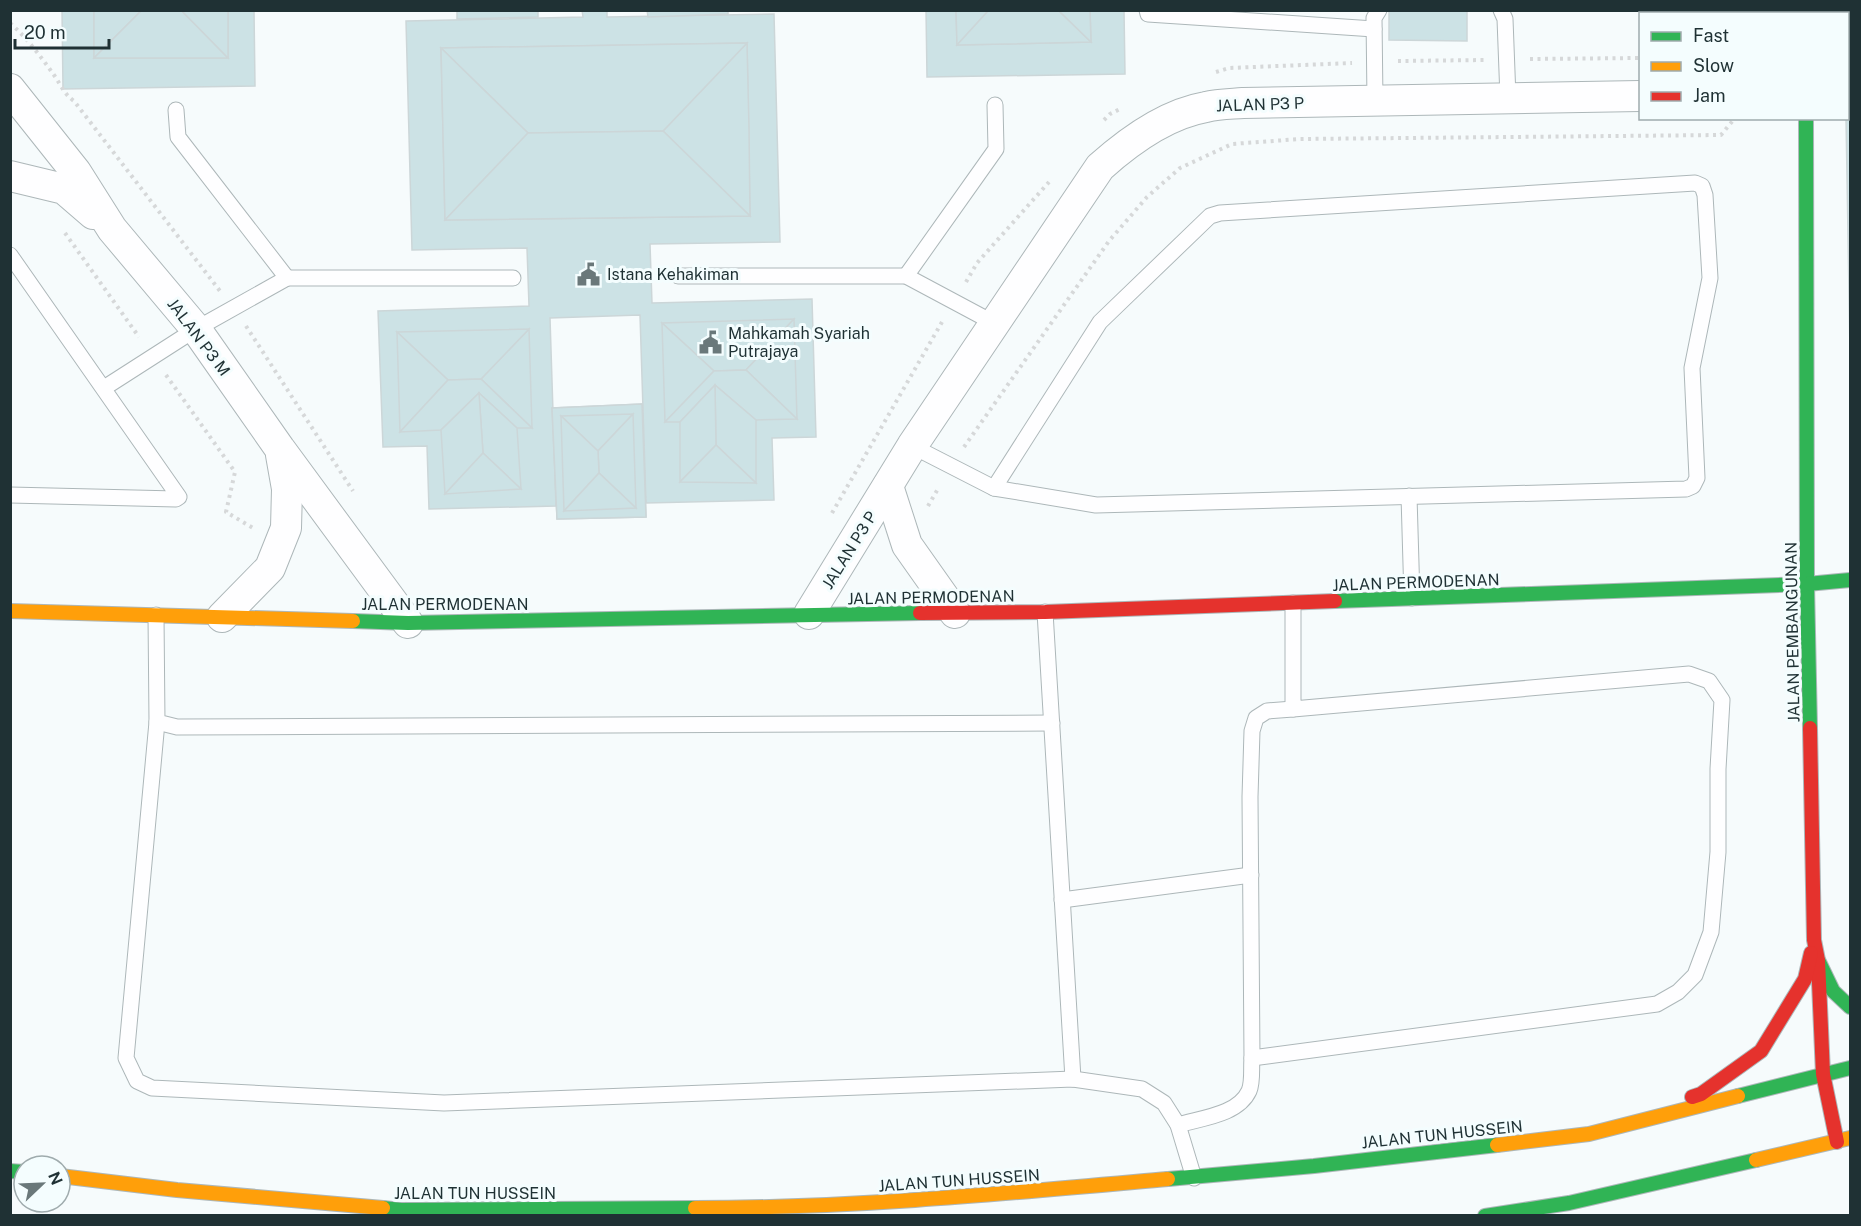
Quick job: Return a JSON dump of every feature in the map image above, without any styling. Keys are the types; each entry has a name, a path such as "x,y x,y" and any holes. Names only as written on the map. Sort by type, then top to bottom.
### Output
{"street":[{"name":"JALAN P3 M","path":"10,88 76,172 112,229 196,329 280,449 408,623"},
{"name":"JALAN P3 P","path":"809,614 912,447 994,323 1100,167 1130,141 1167,121 1204,107 1243,103 1639,96"},
{"path":"10,99 10,120"},
{"name":"JALAN PEMBANGUNAN","path":"1806,120 1807,584 1814,940 1818,960 1823,1074 1844,1140"},
{"name":"JALAN P3 M","path":"10,176 64,189 112,229"},
{"name":"JALAN P3 M","path":"222,617 270,568 286,528 287,489 280,449"},
{"name":"JALAN P3 P","path":"888,486 907,545 955,613"},
{"name":"JALAN PERMODENAN","path":"10,611 408,623 809,614 1045,612 1807,584 1851,580"},
{"path":"1589,1134 1701,1094 1761,1051 1805,979 1814,940"},
{"path":"1818,960 1833,991 1851,1007"},
{"name":"JALAN TUN HUSSEIN","path":"72,1177 177,1190 401,1210 778,1208 948,1199 1194,1178 1589,1134 1851,1068"},
{"path":"1485,1215 1569,1203 1844,1140"}],"lane":[{"path":"1147,10 1148,14 1374,29"},
{"path":"1375,101 1374,18 1379,10"},
{"path":"1501,10 1505,19 1508,98"},
{"path":"906,276 996,149 995,105"},
{"path":"176,110 178,137 288,278"},
{"path":"912,447 994,488 1096,505 1686,489 1693,486 1697,478 1692,368 1710,278 1705,195 1702,186 1695,183 1220,213 1210,216 1100,322 994,488"},
{"path":"10,255 178,492 178,498 10,495"},
{"path":"678,276 906,276 994,323"},
{"path":"104,388 152,355 288,278 513,278"},
{"path":"1410,496 1412,597"},
{"path":"1293,603 1293,709"},
{"path":"1045,612 1073,1079"},
{"path":"156,615 157,722 126,1058 137,1081 152,1088 444,1103 1073,1079 1142,1089 1164,1103 1178,1125 1194,1178"},
{"path":"1178,1125 1228,1111 1242,1102 1250,1089 1252,1058 1252,731 1256,718 1267,711 1689,674 1708,681 1722,700 1718,769 1718,852 1711,933 1695,975 1678,992 1657,1004 1252,1058"},
{"path":"157,722 177,727 1052,723"},
{"path":"1062,900 1251,875"}],"path":[{"path":"10,22 56,77 67,95 74,101 233,308 356,496"},
{"path":"63,230 235,472 226,512 279,544"}],"building":[{"path":"62,10 94,10 94,58 228,58 228,10 254,10 255,86 63,89"},
{"path":"94,10 142,10 94,58"},
{"path":"142,10 181,10 228,58 94,58"},
{"path":"181,10 228,10 228,58"},
{"path":"457,10 538,10 538,17 457,19"},
{"name":"Istana Kehakiman","path":"582,10 607,10 607,17 774,14 780,242 650,244 652,303 812,299 816,437 772,438 774,500 646,503 640,315 550,318 556,506 429,509 427,446 383,447 378,311 529,306 527,248 412,250 406,21 583,17","holes":["747,43 750,216 445,220 441,48"]},
{"path":"647,10 728,10 728,14 648,17"},
{"path":"926,10 956,10 957,45 1091,42 1090,10 1124,10 1125,74 927,77"},
{"path":"956,10 989,10 957,45"},
{"path":"989,10 1058,10 1091,42 957,45"},
{"path":"1058,10 1090,10 1091,42"},
{"path":"1389,10 1467,10 1467,41 1389,40"},
{"path":"747,43 749,129 750,216 663,131"},
{"path":"747,43 663,131 528,133 441,48"},
{"path":"441,48 528,133 445,220"},
{"path":"1849,70 1850,70 1850,353 1846,120 1849,120"},
{"path":"663,131 750,216 445,220 528,133"},
{"path":"794,319 746,370 714,371 662,323"},
{"path":"794,319 797,419 746,370"},
{"path":"662,323 714,371 665,422"},
{"path":"529,329 532,428 481,379"},
{"path":"529,329 481,379 448,380 397,332"},
{"path":"397,332 448,380 400,432"},
{"path":"746,370 797,419 756,420 715,385 680,422 665,422 714,371"},
{"path":"481,379 532,428 517,428 479,393 441,430 400,432 448,380"},
{"path":"715,385 756,420 756,483 716,445"},
{"path":"715,385 716,445 680,482 680,422"},
{"path":"479,393 517,428 521,489 483,453"},
{"path":"479,393 483,453 445,494 441,430"},
{"path":"642,404 646,517 557,519 552,408","holes":["633,414 636,508 564,511 561,416"]},
{"path":"642,404 646,517 557,519 552,408"},
{"path":"633,414 598,451 561,416"},
{"path":"633,414 636,508 599,473 598,451"},
{"path":"561,416 598,451 599,473 564,511"},
{"path":"716,445 756,483 680,482"},
{"path":"483,453 521,489 445,494"},
{"path":"599,473 636,508 564,511"}],"traffic: fast":[{"path":"1806,120 1807,584 1810,728"},
{"path":"1335,601 1807,584 1850,580"},
{"path":"353,621 408,623 920,613"},
{"path":"1819,962 1833,991 1850,1007"},
{"path":"1738,1096 1850,1068"},
{"path":"1168,1179 1314,1166 1497,1145"},
{"path":"1485,1216 1569,1203 1756,1160"},
{"path":"383,1208 401,1210 695,1208"}],"traffic: slow":[{"path":"10,611 353,621"},
{"path":"1497,1145 1589,1134 1738,1096"},
{"path":"1756,1160 1850,1138"},
{"path":"72,1177 177,1190 383,1208"},
{"path":"695,1208 873,1203 1168,1179"}],"traffic: jam":[{"path":"920,613 1045,612 1335,601"},
{"path":"1810,728 1814,940 1818,960 1823,1074 1837,1142"},
{"path":"1692,1097 1701,1094 1761,1051 1805,979 1811,953"}],"place":[{"name":"Istana Kehakiman","path":"589,274"},
{"name":"Mahkamah Syariah Putrajaya","path":"710,342"}]}
